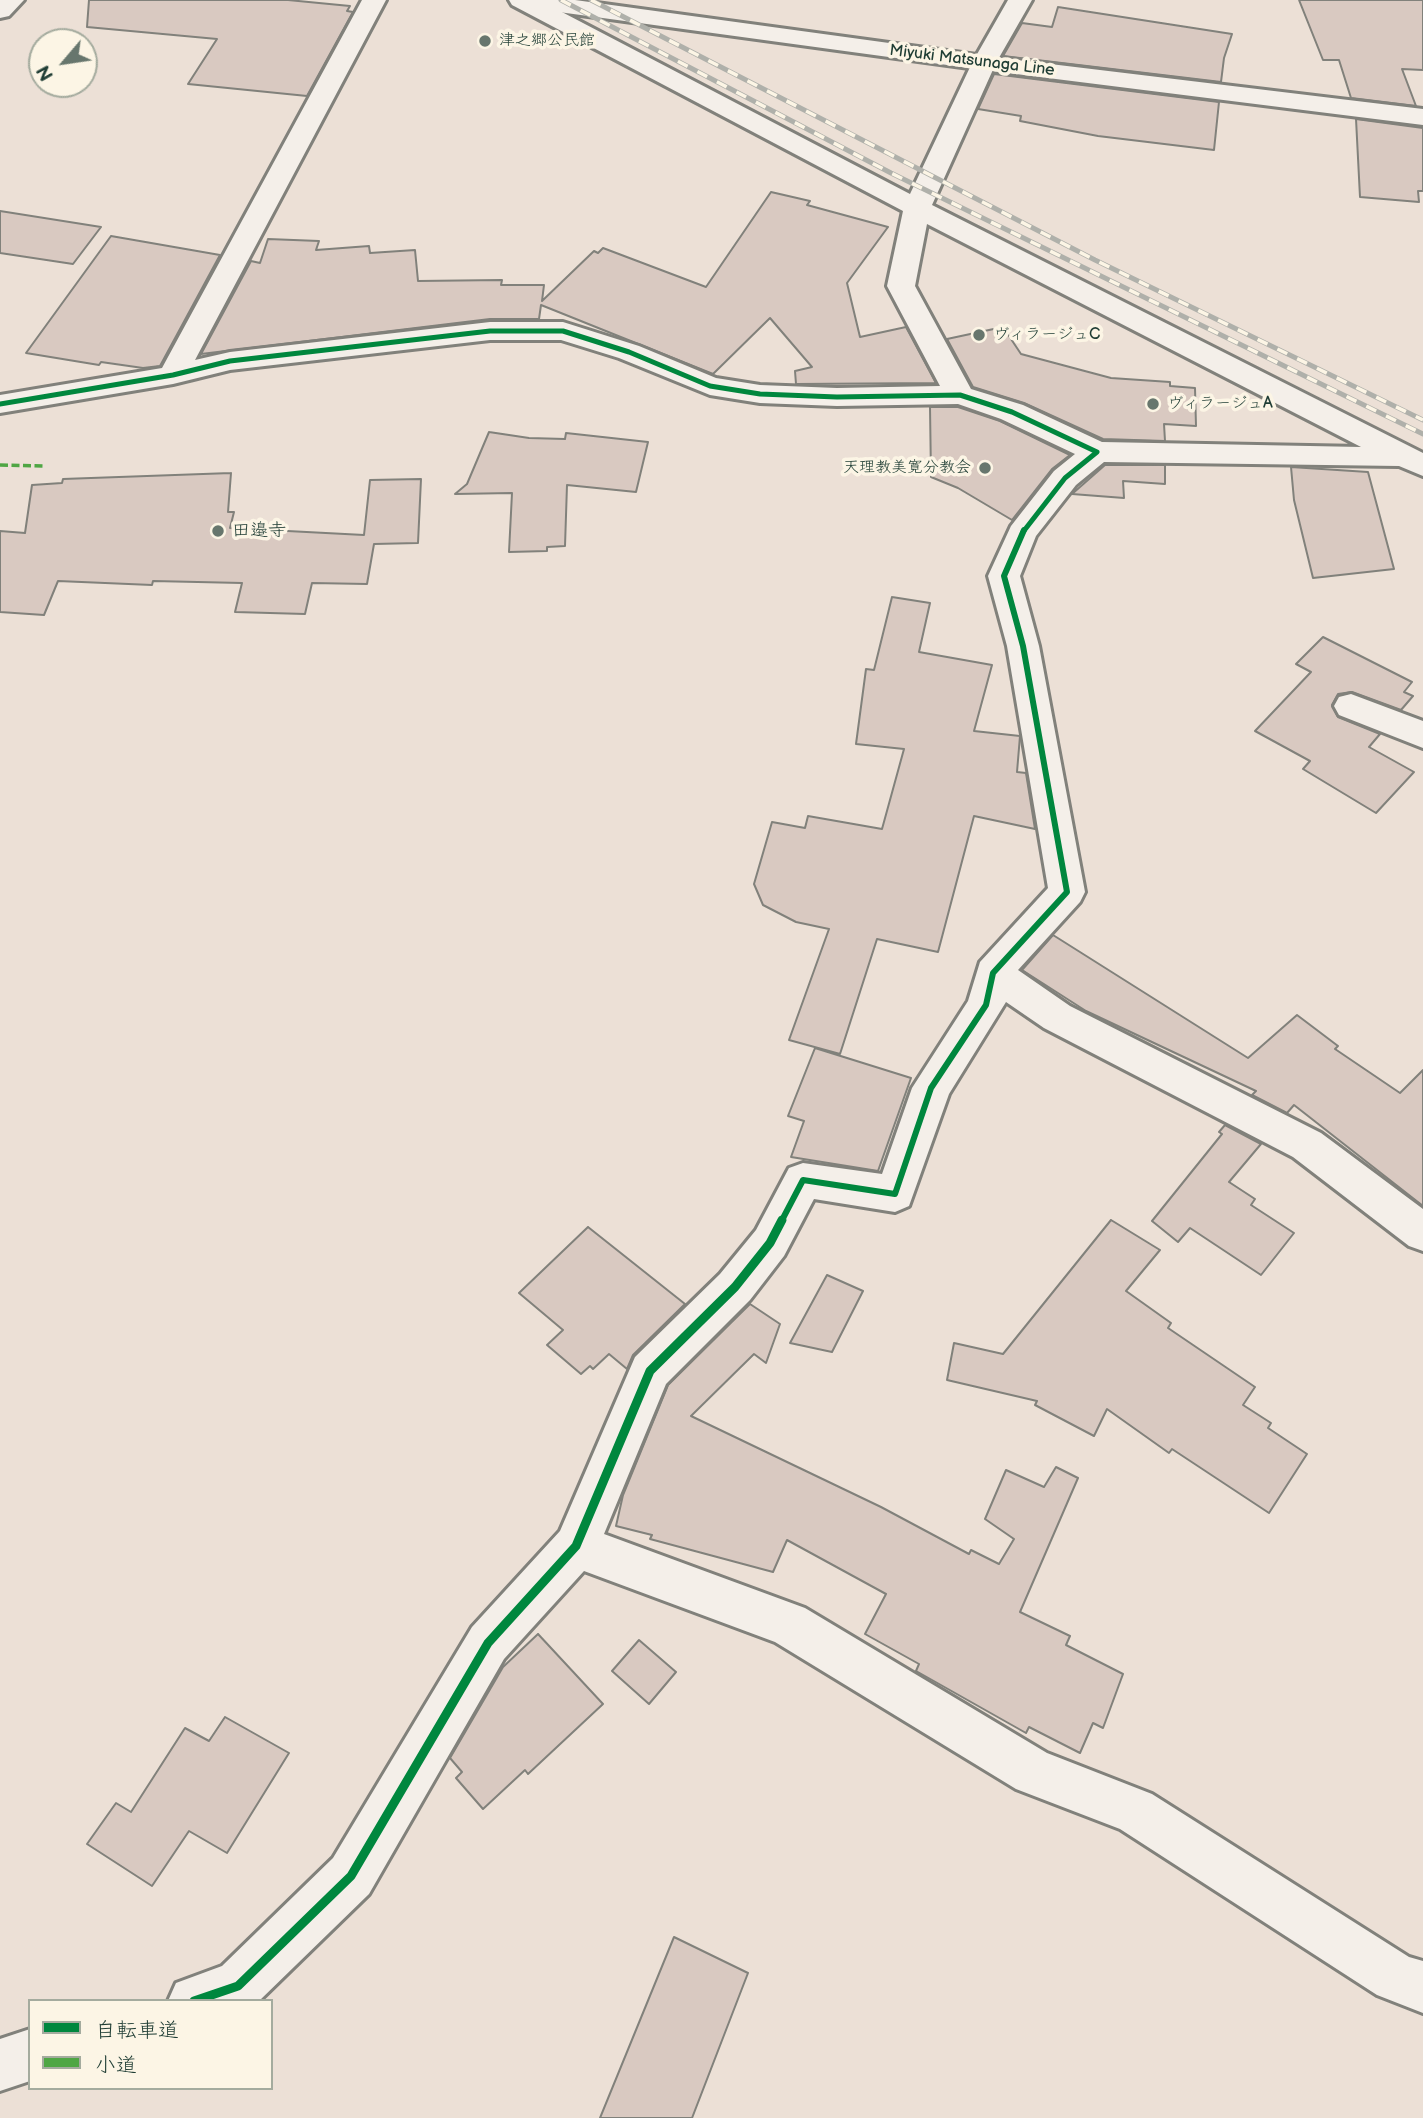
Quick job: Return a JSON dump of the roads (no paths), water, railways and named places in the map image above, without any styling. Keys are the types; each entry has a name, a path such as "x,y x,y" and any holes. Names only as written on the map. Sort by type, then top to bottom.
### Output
{"street":[{"path":"0,11 12,0"},
{"path":"173,375 374,0"},
{"path":"522,0 917,208 1413,462"},
{"name":"Miyuki Matsunaga Line","path":"522,0 1423,117"},
{"path":"960,394 901,286 917,208 984,62 1020,0"},
{"path":"0,404 173,375 230,361 361,344 490,331 563,331 722,388 760,394 837,397 960,394 1012,412 1097,452 1413,462"},
{"path":"200,1999 238,1986 351,1876 488,1643 576,1546 650,1371 735,1287 770,1243 803,1180 895,1194 931,1088 986,1005 993,973 1068,892 1023,646 1004,576 1022,533 1065,478 1097,452"},
{"path":"1350,706 1423,735"},
{"path":"993,973 1057,1017 1307,1145 1423,1233"},
{"path":"576,1546 789,1624 1033,1772 1135,1811 1395,1977 1423,1987"},
{"path":"0,2065 28,2056"}],"railway":[{"path":"561,0 891,173 1423,434"},
{"path":"591,0 1095,260 1423,420"}],"place":[{"name":"津之郷公民館","path":"485,41"},
{"name":"ヴィラージュC","path":"979,335"},
{"name":"ヴィラージュA","path":"1153,404"},
{"name":"天理教美寛分教会","path":"985,468"},
{"name":"田邉寺","path":"218,531"}]}
